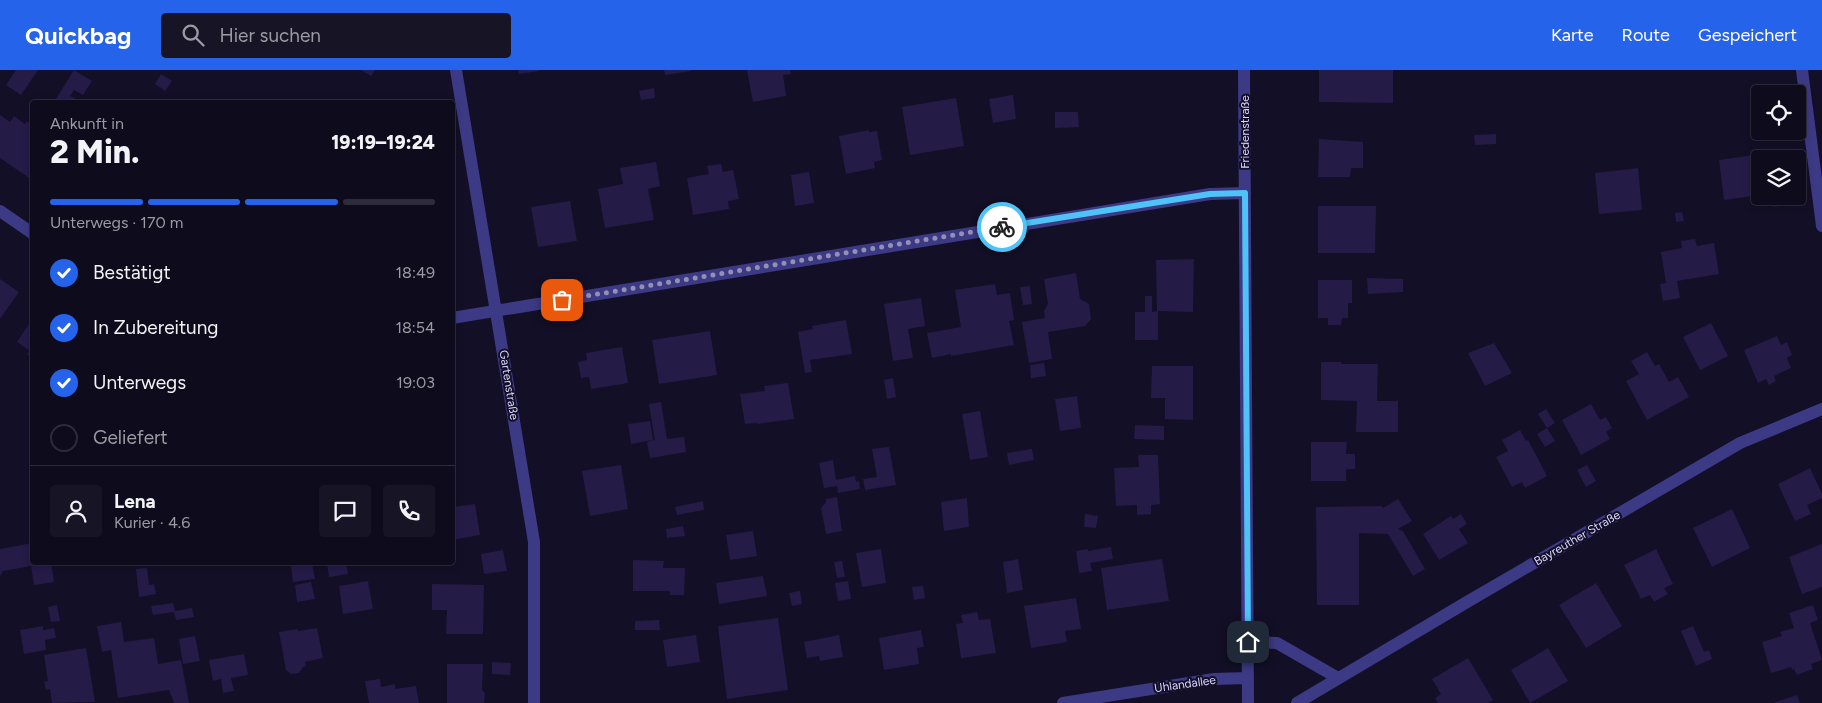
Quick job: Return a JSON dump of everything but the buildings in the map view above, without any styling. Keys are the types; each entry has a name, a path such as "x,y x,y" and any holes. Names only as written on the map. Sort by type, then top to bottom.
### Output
{"street":[{"name":"Gartenstraße","path":"456,70 534,542 534,703"},
{"name":"Friedenstraße","path":"1244,70 1248,703"},
{"path":"1802,70 1822,226"},
{"path":"455,317 1210,194 1245,193"},
{"path":"0,211 30,232"},
{"name":"Bayreuther Straße","path":"1297,703 1740,443 1822,409"},
{"path":"1248,642 1276,643 1338,678"},
{"name":"Uhlandallee","path":"1063,703 1214,679 1248,678"}],"way so far":[{"path":"562,300 1002,227"}],"route":[{"path":"1002,227 1210,194 1245,193 1248,642"}]}
